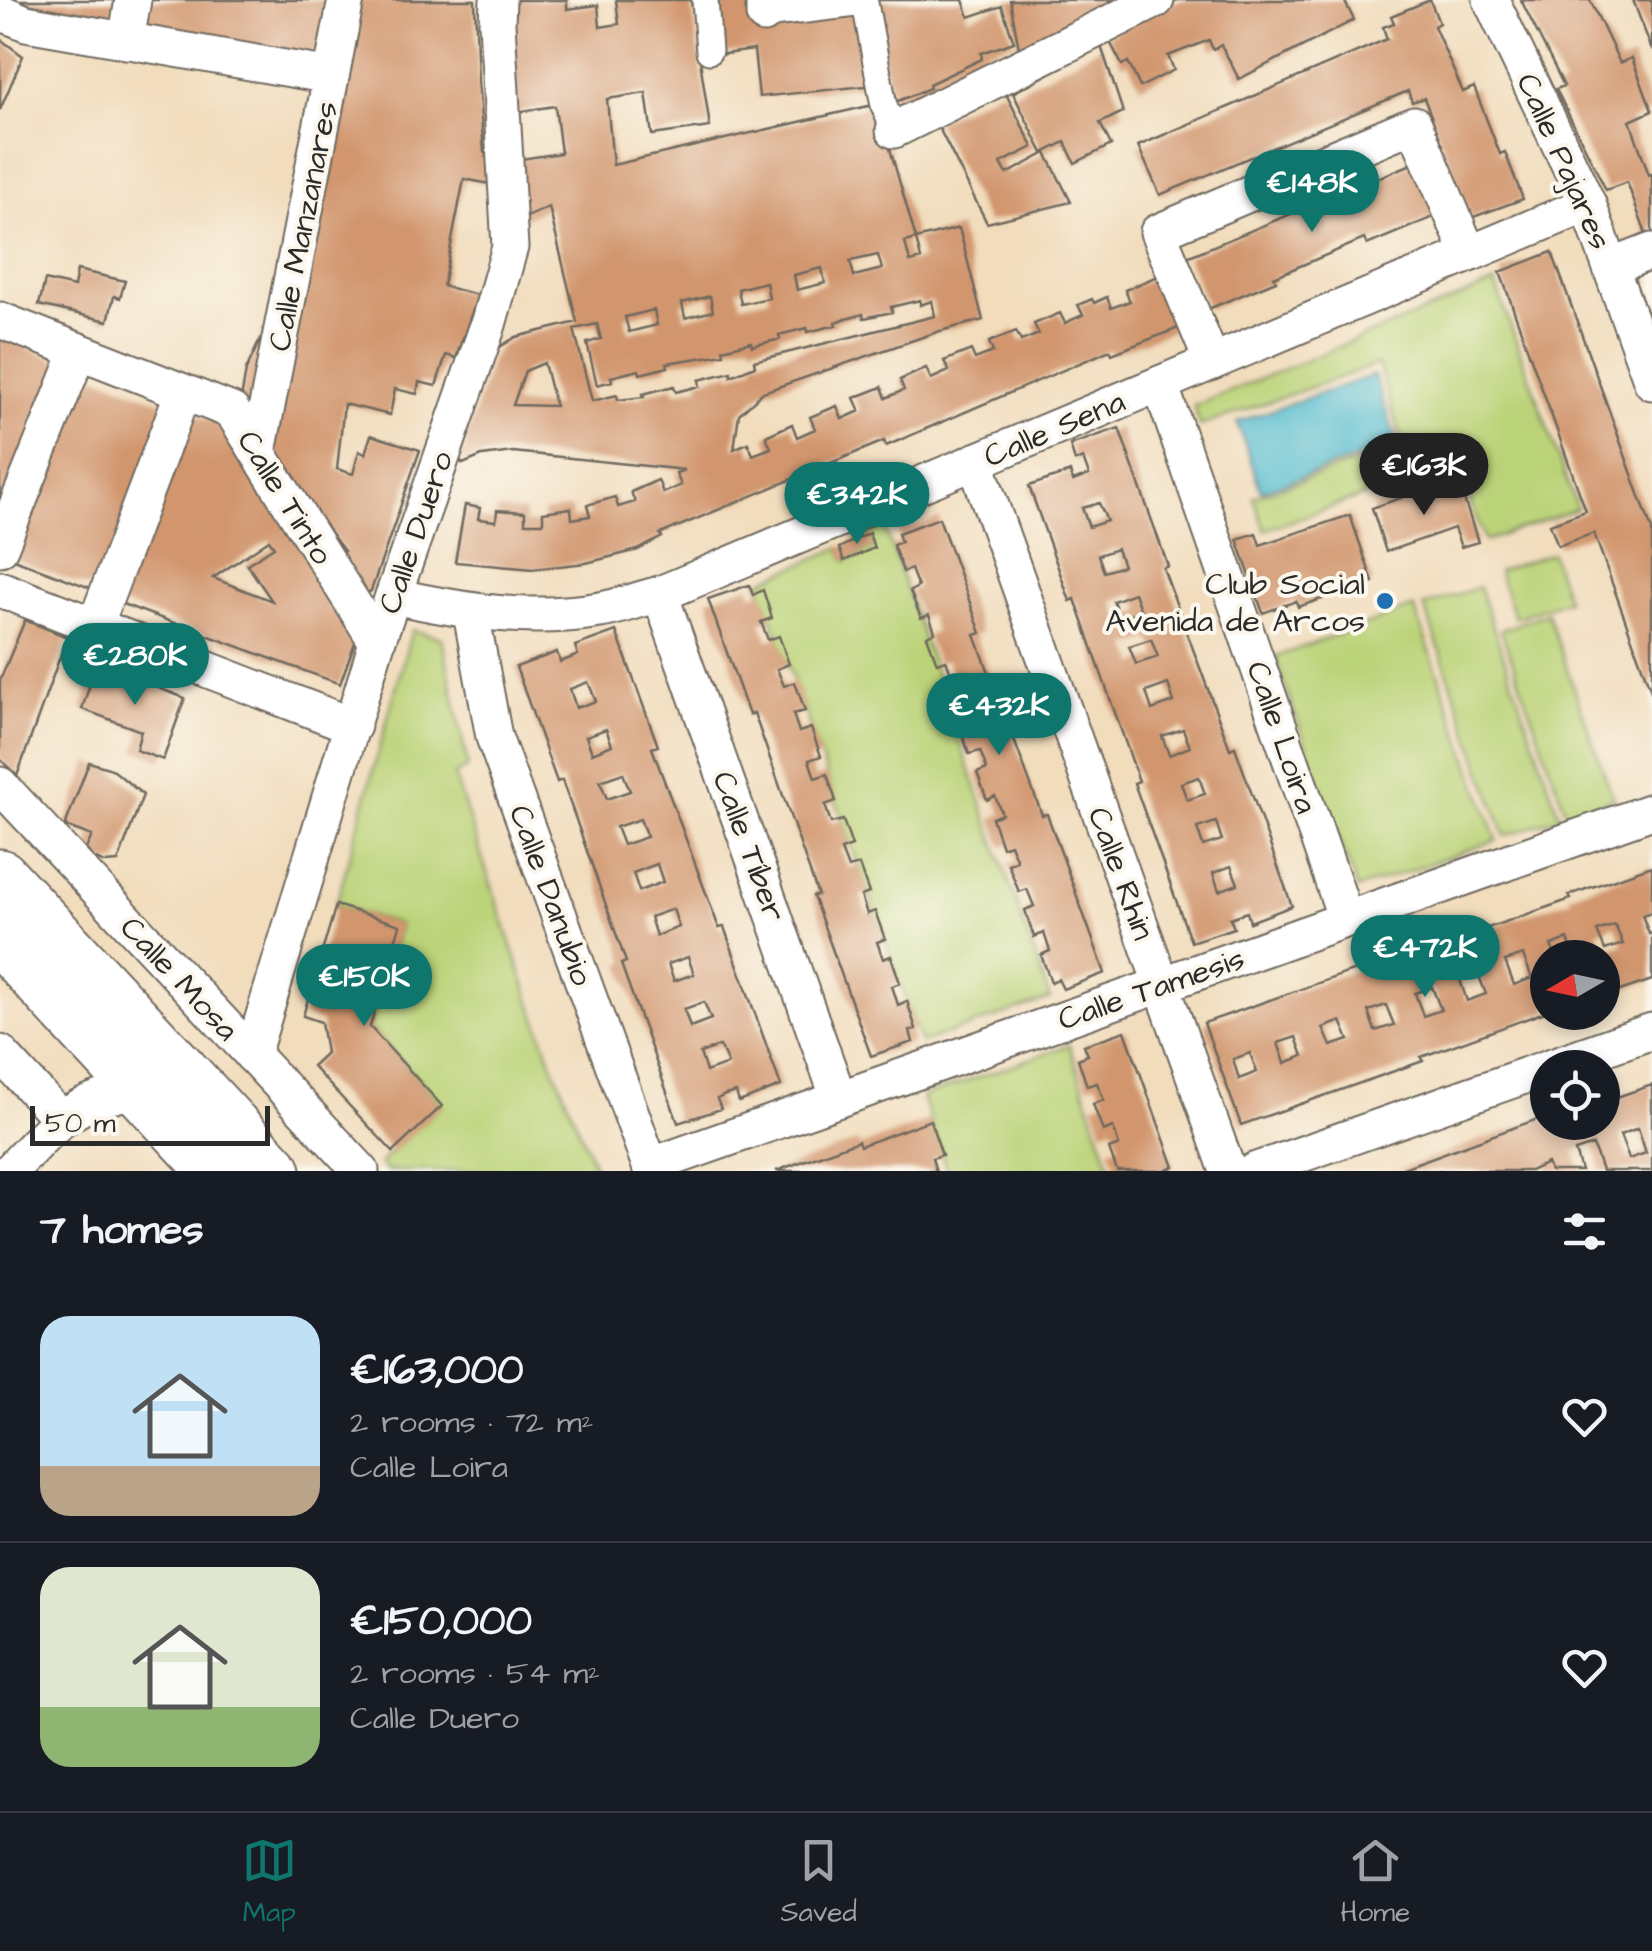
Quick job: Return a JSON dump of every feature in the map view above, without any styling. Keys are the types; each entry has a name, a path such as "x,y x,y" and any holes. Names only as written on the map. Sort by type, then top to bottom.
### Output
{"main road":[{"path":"0,876 274,1171"},
{"path":"0,937 217,1171"}],"street":[{"path":"126,41 133,0"},
{"name":"Calle Manzanares","path":"258,452 346,0"},
{"name":"Calle Duero","path":"252,1056 377,642 487,328 510,246 496,23 498,0"},
{"path":"705,0 709,50"},
{"path":"764,7 865,3 884,106 894,130 1156,0"},
{"name":"Calle Pajares","path":"1491,0 1588,204 1652,382"},
{"path":"0,12 26,23 331,76"},
{"path":"1212,362 1158,232 1414,124 1469,254"},
{"name":"Calle Sena","path":"394,596 471,613 539,616 602,610 660,594 1588,204"},
{"path":"1611,267 1652,252"},
{"name":"Calle Tinto","path":"0,320 232,410 377,642"},
{"path":"0,548 79,350"},
{"name":"Calle Loira","path":"1160,384 1346,919"},
{"path":"95,626 184,392"},
{"name":"Calle Rhin","path":"975,461 1228,1171"},
{"path":"0,590 353,726"},
{"name":"Calle Tíber","path":"660,594 839,1099"},
{"name":"Calle Danubio","path":"471,613 494,737 651,1168"},
{"name":"Calle Mosa","path":"0,785 361,1171"},
{"name":"Calle Tamesis","path":"651,1168 1652,811"},
{"path":"1254,1171 1652,1031"},
{"path":"0,1053 60,1118"},
{"path":"10,1171 60,1118 100,1096 140,1089"}],"green space":[{"path":"1495,283 1577,509 1485,541 1456,464 1265,530 1253,497 1404,446 1378,364 1200,426 1194,406"},
{"path":"884,526 1050,999 921,1043 759,582 839,548 845,561 874,548 869,533"},
{"path":"1551,553 1567,600 1515,618 1498,571"},
{"path":"1479,587 1560,817 1505,836 1424,606"},
{"path":"1414,607 1497,840 1357,889 1275,657"},
{"path":"1547,613 1613,798 1567,815 1501,630"},
{"path":"412,630 442,638 468,767 454,775 551,1061 596,1171 386,1171 380,1163 442,1105 370,1027 400,925 336,905"},
{"path":"1069,1045 1112,1171 947,1171 922,1097"}],"water":[{"path":"1374,375 1398,444 1261,491 1237,422"}],"building":[{"path":"5,0 115,0 112,21"},
{"path":"149,0 333,0 323,58 145,27"},
{"path":"358,0 475,0 478,82 490,184 464,179 443,286 478,295 456,358 446,355 436,386 419,382 417,394 395,389 390,415 344,404 337,469 353,474 359,451 365,454 371,435 420,450 371,591 362,595 337,555 344,551 269,449"},
{"path":"511,0 567,0 567,9 598,5 600,27 619,24 616,0 691,0 710,127 652,135 646,93 607,99 613,165 877,104 916,239 959,228 983,320 763,392 739,414 734,449 748,443 753,455 771,448 766,436 792,424 797,437 815,429 810,417 837,406 842,419 860,411 854,398 882,387 886,398 904,390 900,380 926,368 931,379 949,371 944,361 971,350 975,359 993,352 989,342 1016,331 1021,341 1039,334 1034,324 1060,313 1065,323 1083,315 1078,305 1092,299 1094,303 1107,297 1111,308 1130,301 1125,290 1160,275 1181,327 1112,354 1110,350 886,446 884,441 660,534 662,537 638,550 586,563 533,569 455,562 465,505 480,508 478,519 496,521 497,510 525,512 525,523 543,523 543,512 571,508 572,519 590,516 587,505 615,497 618,507 635,502 631,492 658,480 663,493 681,485 676,473 685,470 513,452 482,456 463,464 460,461 491,360 500,347 516,337 577,322 549,207 520,220 514,160 561,153 555,106 516,112","holes":["916,239 921,259 910,262 905,242","878,255 882,269 854,276 850,261","822,268 825,283 797,290 794,275","766,282 769,298 741,304 738,289","710,296 713,311 685,318 682,303","932,301 935,316 754,361 755,366 731,376 731,372 699,380 700,386 676,392 674,386 643,394 644,397 618,400 617,395 592,401 574,329 597,324 601,339 587,343 597,385 612,381 611,377 724,354 723,349 751,342 752,346 780,339 779,335 807,328 808,332 863,314 864,318 892,312 891,307","654,310 657,325 629,332 625,317","544,363 555,406 513,405 525,371"]},
{"path":"712,0 750,0 861,12 876,85 759,97 754,50 717,55"},
{"path":"870,0 963,0 969,17 1002,6 1014,42 981,53 982,59 893,103"},
{"path":"1010,0 1125,0 1019,49"},
{"path":"1178,0 1344,0 1354,20 1239,79 1221,45 1213,50 1209,40 1168,56 1174,70 1140,87 1128,62 1122,65 1107,36"},
{"path":"1430,0 1439,23 1434,26 1463,92 1474,87 1500,154 1505,152 1523,199 1471,218 1424,98 1412,102 1408,91 1160,195 1138,146 1387,39 1383,27 1394,23 1391,16"},
{"path":"1521,0 1590,0 1620,63 1632,58 1652,111 1630,121 1649,175 1652,174 1652,235 1647,237 1627,182 1606,190 1556,89 1564,86"},
{"path":"1633,0 1652,0 1652,50"},
{"path":"0,39 23,56 0,110"},
{"path":"1101,46 1123,112 1100,123 1111,145 1075,163 1065,142 1043,153 1013,93"},
{"path":"1003,88 1033,147 1001,163 1007,174 1046,153 1071,202 987,223 936,122"},
{"path":"1414,163 1436,216 1367,245 1364,239 1208,309 1187,257"},
{"path":"1552,252 1652,530 1652,694 1594,533 1558,546 1550,524 1586,511 1500,272"},
{"path":"77,270 125,281 120,298 114,296 108,321 39,305 45,280 74,287"},
{"path":"265,329 254,420 240,405 246,370"},
{"path":"0,337 62,362 0,520"},
{"path":"80,369 167,404 98,591 6,556"},
{"path":"184,411 226,425 358,634 340,684 117,602","holes":["269,540 274,547 247,564 272,601 213,578"]},
{"path":"1119,428 1168,566 1163,568 1230,749 1235,747 1292,906 1250,922 1247,912 1230,918 1234,928 1191,942 1134,783 1139,781 1075,599 1070,601 1029,486 1070,472 1073,481 1089,475 1083,458 1075,461 1070,445","holes":["1099,503 1107,521 1089,527 1082,508","1117,549 1123,566 1104,572 1098,555","1134,593 1141,611 1120,618 1113,601","1151,639 1158,657 1136,664 1129,646","1168,684 1174,702 1152,710 1146,692","1183,729 1190,747 1169,755 1162,736","1199,777 1205,794 1187,800 1181,783","1216,822 1222,840 1203,846 1197,828","1231,866 1238,884 1219,891 1213,873"]},
{"path":"1443,483 1446,492 1460,487 1478,542 1461,547 1454,528 1386,552 1372,508"},
{"path":"1350,515 1373,582 1298,607 1296,601 1263,613 1237,539 1256,533 1260,545"},
{"path":"939,518 981,633 975,635 1105,973 1063,989 1058,979 1051,982 1041,955 1050,951 1044,933 1034,937 1025,910 1034,906 1027,889 1019,892 1008,864 1017,861 1010,844 1002,847 992,818 1002,814 995,796 987,800 977,773 987,769 980,751 969,754 960,728 970,724 964,705 953,709 944,682 953,678 946,660 937,663 927,636 935,632 929,615 921,618 910,591 918,587 911,569 903,572 893,545 901,542 898,533"},
{"path":"869,533 874,548 844,561 839,548"},
{"path":"749,585 753,595 763,590 772,618 761,622 768,640 779,636 789,664 777,669 784,686 795,682 805,711 793,714 799,732 811,728 821,756 809,760 815,778 827,774 836,801 825,805 831,823 843,820 852,846 841,850 848,868 859,865 869,893 861,896 867,914 875,911 885,939 877,942 883,959 891,956 900,983 892,986 898,1005 907,1001 916,1029 910,1031 913,1042 871,1056 813,896 818,895 754,713 749,715 708,599"},
{"path":"25,620 67,637 17,776 0,759 0,680"},
{"path":"616,631 658,746 652,748 719,928 724,927 781,1086 739,1102 736,1092 725,1095 717,1099 721,1109 678,1123 621,964 626,962 562,780 557,782 516,667 557,652 560,662 578,655 575,646","holes":["588,682 596,701 576,708 570,689","606,729 612,745 592,753 586,736","623,773 630,791 607,799 600,781","640,819 647,837 623,845 616,827","657,864 663,882 639,891 633,873","673,909 679,927 656,936 650,917","688,957 694,974 674,981 668,964","704,1002 711,1019 690,1027 684,1009","720,1046 728,1064 706,1072 700,1053"]},
{"path":"96,665 185,698 163,760 136,750 141,731 82,709"},
{"path":"89,762 112,769 143,795 118,862 105,863 93,858 86,849 92,836 65,826"},
{"path":"1652,866 1652,912 1642,915 1649,934 1652,933 1652,980 1620,991 1623,944 1615,925 1597,931 1601,940 1530,940 1530,973 1523,955 1505,961 1514,985 1530,979 1530,1018 1421,1057 1423,1061 1241,1125 1204,1023 1571,899 1569,895","holes":["1477,971 1486,994 1467,1001 1459,977","1432,987 1441,1010 1423,1016 1415,993","1386,1005 1394,1025 1375,1031 1368,1011","1341,1021 1349,1040 1331,1046 1323,1028","1296,1037 1303,1056 1285,1063 1278,1043","1250,1053 1257,1072 1239,1079 1233,1059"]},
{"path":"336,905 400,925 370,1027 442,1106 393,1152 312,1066 326,1053 321,1022 303,1016"},
{"path":"1125,1031 1174,1167 1162,1171 1117,1171 1109,1149 1119,1145 1113,1127 1103,1131 1093,1104 1104,1100 1097,1083 1087,1086 1078,1059 1088,1055 1084,1045"},
{"path":"1652,1085 1652,1171 1602,1171 1593,1145 1575,1151 1581,1171 1550,1171 1547,1163 1530,1171 1395,1171 1530,1122 1530,1140 1620,1140 1620,1135 1620,1096","holes":["1638,1128 1646,1153 1629,1159 1620,1135"]},
{"path":"930,1120 942,1155 932,1158 936,1171 776,1171 858,1141 860,1146"}],"place":[{"name":"Club Social Avenida de Arcos","path":"1385,601"}]}
